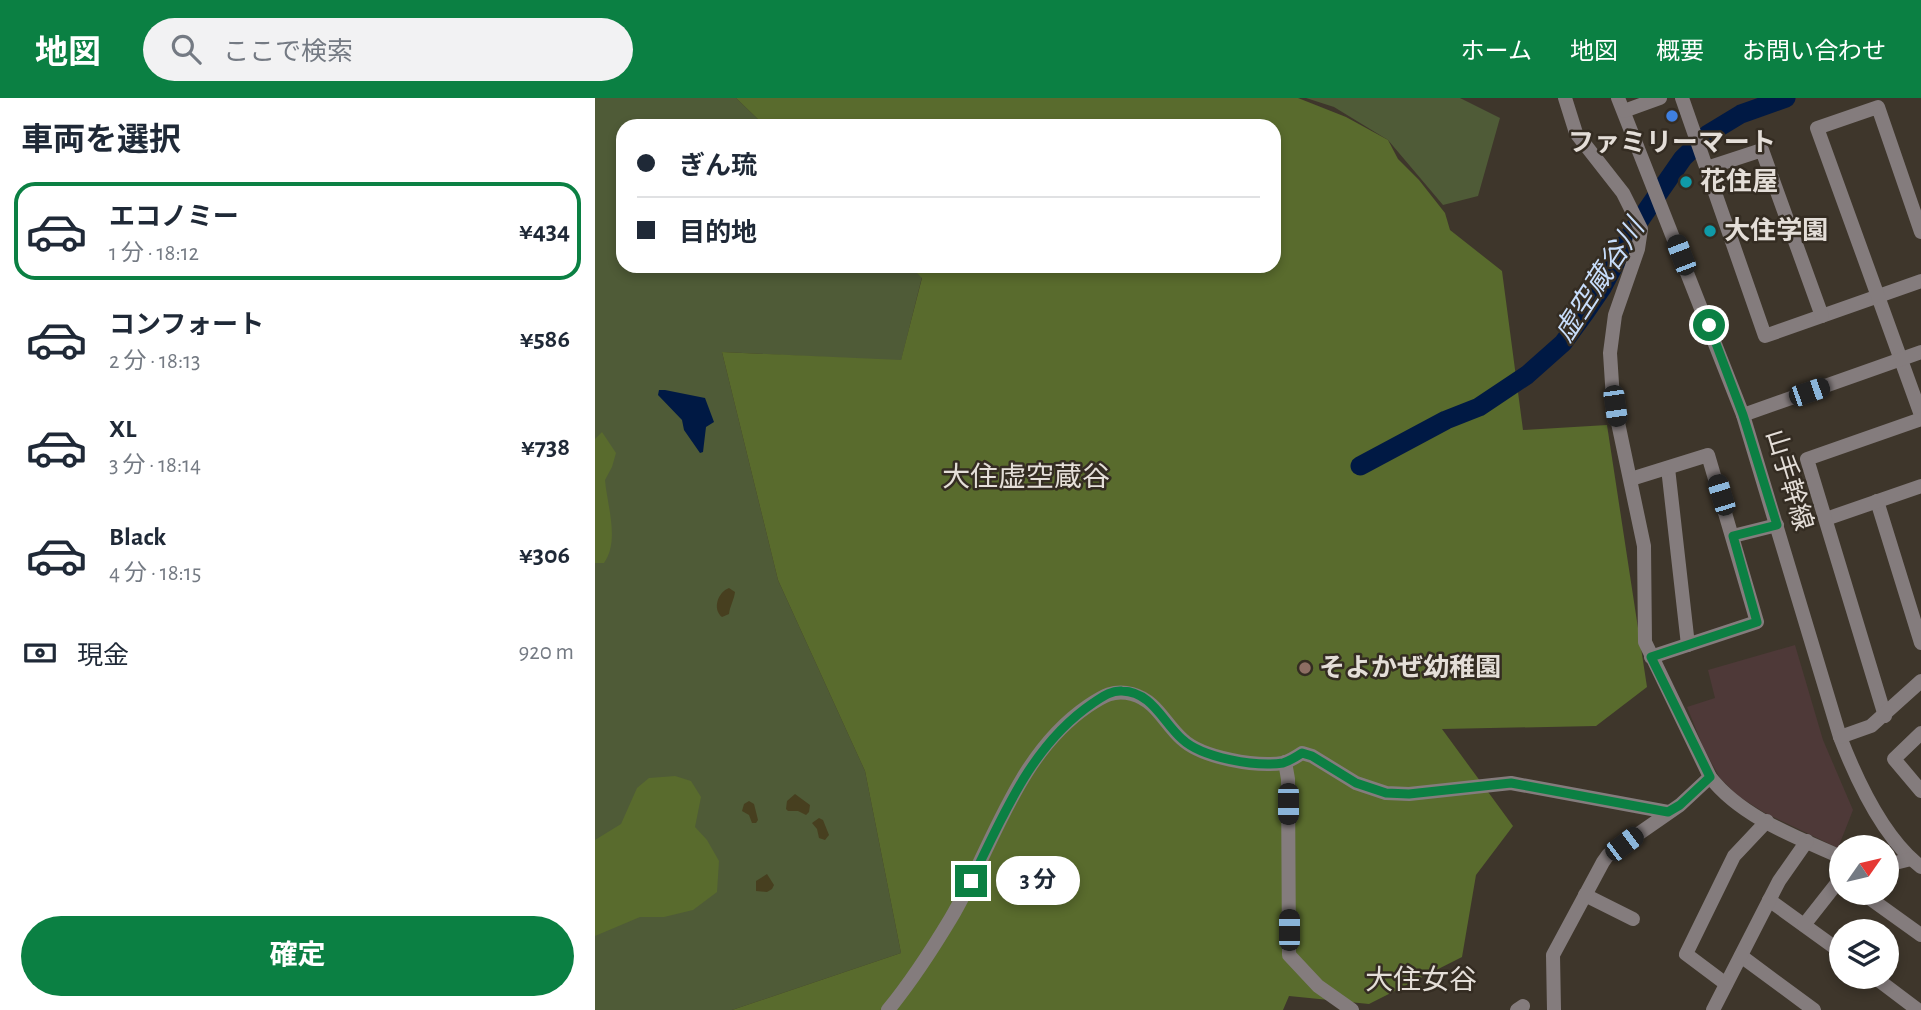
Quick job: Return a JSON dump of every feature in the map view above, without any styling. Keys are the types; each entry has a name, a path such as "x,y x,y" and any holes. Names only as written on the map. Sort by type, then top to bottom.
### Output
{"street":[{"path":"1565,98 1576,133 1634,211 1641,229 1638,249 1615,315 1610,353 1613,399 1644,547 1645,642 1710,777 1730,799 1767,821 1829,851"},
{"path":"1621,104 1660,98"},
{"path":"1682,98 1765,336 1921,281"},
{"name":"山手幹線","path":"1621,104 1743,415 1840,737 1854,774 1874,811 1916,863"},
{"path":"1885,716 1807,459 1921,417 1817,128 1878,107 1921,232"},
{"path":"1707,168 1762,150 1822,316"},
{"path":"1743,415 1921,352"},
{"path":"1631,479 1708,455 1757,622 1651,657"},
{"path":"1668,468 1688,645"},
{"path":"1826,519 1921,486"},
{"path":"1877,501 1921,643"},
{"path":"1733,536 1777,525"},
{"path":"1840,737 1871,726 1921,681"},
{"path":"888,1010 951,919 1027,771 1073,716 1104,695 1121,690 1156,706 1181,739 1199,752 1253,763 1285,762 1302,753 1312,756 1356,783 1386,793 1409,794 1511,783 1668,812"},
{"path":"1921,733 1894,759 1921,791"},
{"path":"1285,762 1288,779 1289,955 1318,986 1352,1010"},
{"path":"1554,1010 1553,954 1608,855 1680,805 1710,777"},
{"path":"1726,984 1686,954 1734,856 1767,821"},
{"path":"1713,1010 1779,881 1807,841"},
{"path":"1804,925 1829,893"},
{"path":"1584,895 1633,919"},
{"path":"1769,900 1829,944"},
{"path":"1879,905 1921,935"},
{"path":"1741,956 1814,1010"},
{"path":"1890,989 1918,1010"}],"shaded area":[{"path":"1795,645 1823,740 1853,810 1843,835 1829,835 1829,844 1765,813 1738,796 1720,778 1704,749 1687,707 1715,698 1708,670"}],"green space":[{"path":"595,98 736,98 758,119 616,119 616,273 918,273 922,277 901,361 722,352 778,580 865,771 901,953 732,1010 595,1010"},
{"path":"736,98 1298,98 1346,117 1388,140 1398,159 1445,213 1450,230 1502,271 1523,430 1607,425 1647,687 1596,726 1442,729 1513,826 1476,875 1462,957 1369,1004 1289,996 1283,1010 732,1010 901,953 865,771 778,580 722,352 901,360 922,278 917,273 1281,273 1281,119 758,119"},
{"path":"1306,98 1460,98 1500,118 1478,196 1443,205 1388,140 1334,107"},
{"path":"602,432 616,453 605,480 612,534 609,554 604,563 595,563 595,439"},
{"path":"675,776 691,781 701,797 695,827 707,840 719,861 717,892 693,910 664,917 640,917 595,936 595,840 621,824 637,788 649,778"}],"sand":[{"path":"729,588 735,592 729,614 722,617 717,605 722,593"},
{"path":"795,794 810,805 806,815 786,809 787,801"},
{"path":"749,801 754,804 758,820 756,823 752,823 749,815 742,811 744,804"},
{"path":"819,818 823,820 829,835 825,840 819,838 812,823"},
{"path":"767,874 774,885 772,889 767,892 756,891 756,881"}],"water":[{"path":"659,390 705,398 714,422 706,427 703,452 700,453 684,430 682,420 658,395"}],"waterway":[{"name":"虚空蔵谷川","path":"1360,466 1446,420 1479,407 1527,375 1563,343 1585,313 1602,288 1633,230 1683,158 1708,134 1741,114 1786,98"}],"place":[{"name":"ファミリーマート","path":"1672,116"},
{"name":"花住屋","path":"1686,182"},
{"name":"大住学園","path":"1710,231"},
{"name":"そよかぜ幼稚園","path":"1305,668"}],"district":[{"name":"大住虚空蔵谷","path":"1026,478"},
{"name":"大住女谷","path":"1421,981"}],"route":[{"path":"971,881 1027,771 1052,739 1073,716 1104,695 1121,690 1137,695 1156,706 1181,739 1199,752 1253,763 1285,762 1302,753 1312,756 1356,783 1386,793 1409,794 1511,783 1668,812 1680,805 1710,777 1651,657 1757,622 1733,536 1777,525 1743,415 1709,325"}]}
